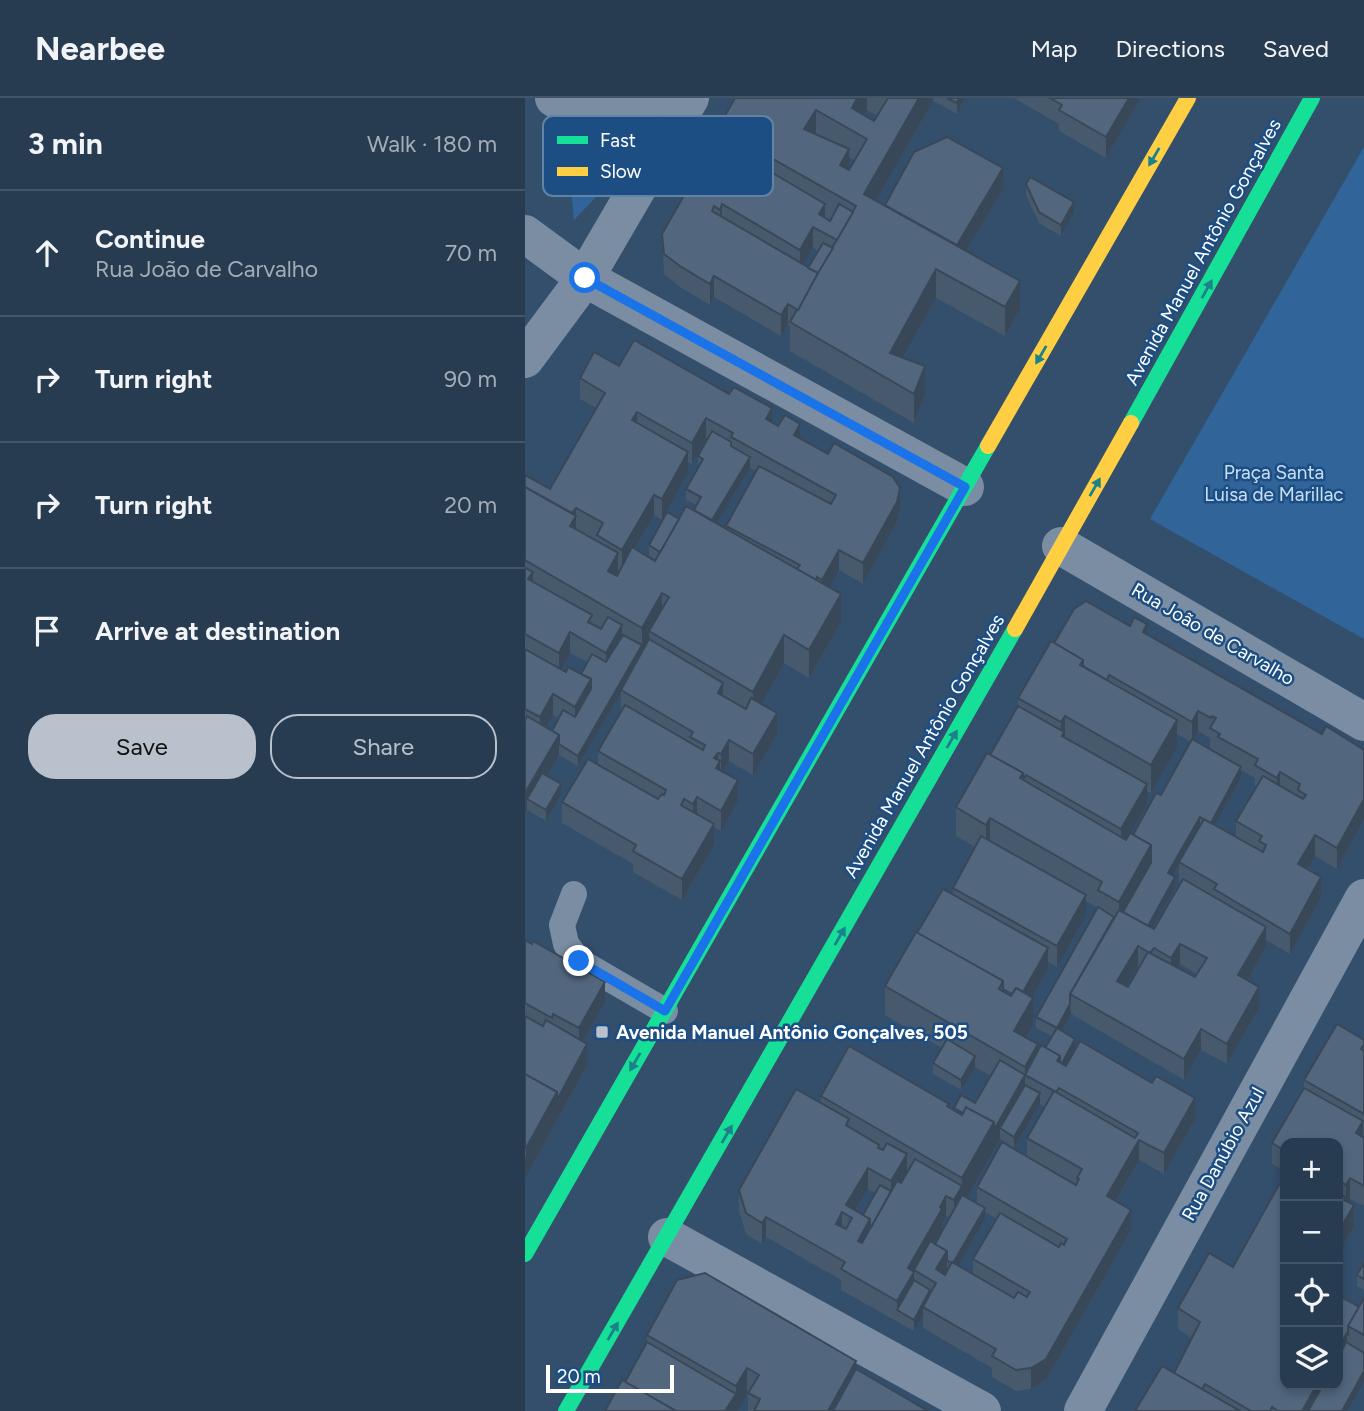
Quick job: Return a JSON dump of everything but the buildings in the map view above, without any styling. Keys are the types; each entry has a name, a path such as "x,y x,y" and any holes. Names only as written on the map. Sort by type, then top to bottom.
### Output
{"main road":[{"path":"525,1254 1188,98"},
{"name":"Avenida Manuel Antônio Gonçalves","path":"566,1411 1061,546 1312,98"}],"street":[{"path":"554,98 568,107 610,116"},
{"path":"635,116 687,103"},
{"path":"525,353 585,278 633,196"},
{"path":"525,234 585,278 965,487"},
{"name":"Rua João de Carvalho","path":"1061,546 1364,722"},
{"name":"Rua Danúbio Azul","path":"1083,1411 1364,898"},
{"path":"667,1237 982,1411"}],"lane":[{"path":"574,894 562,925 566,944 579,961 665,1011"}],"green space":[{"path":"562,101 576,116 564,116"},
{"name":"Praça Santa Luisa de Marillac","path":"1364,147 1364,639 1150,519"},
{"path":"572,196 597,196 574,220"}],"traffic: fast":[{"path":"1131,423 1312,98"},
{"path":"525,1254 988,446"},
{"path":"566,1411 1015,629"}],"traffic: slow":[{"path":"988,446 1188,98"},
{"path":"1015,629 1131,423"}],"place":[{"name":"Avenida Manuel Antônio Gonçalves, 505","path":"602,1032"}],"route":[{"path":"579,961 665,1011 965,487 585,278"}]}
